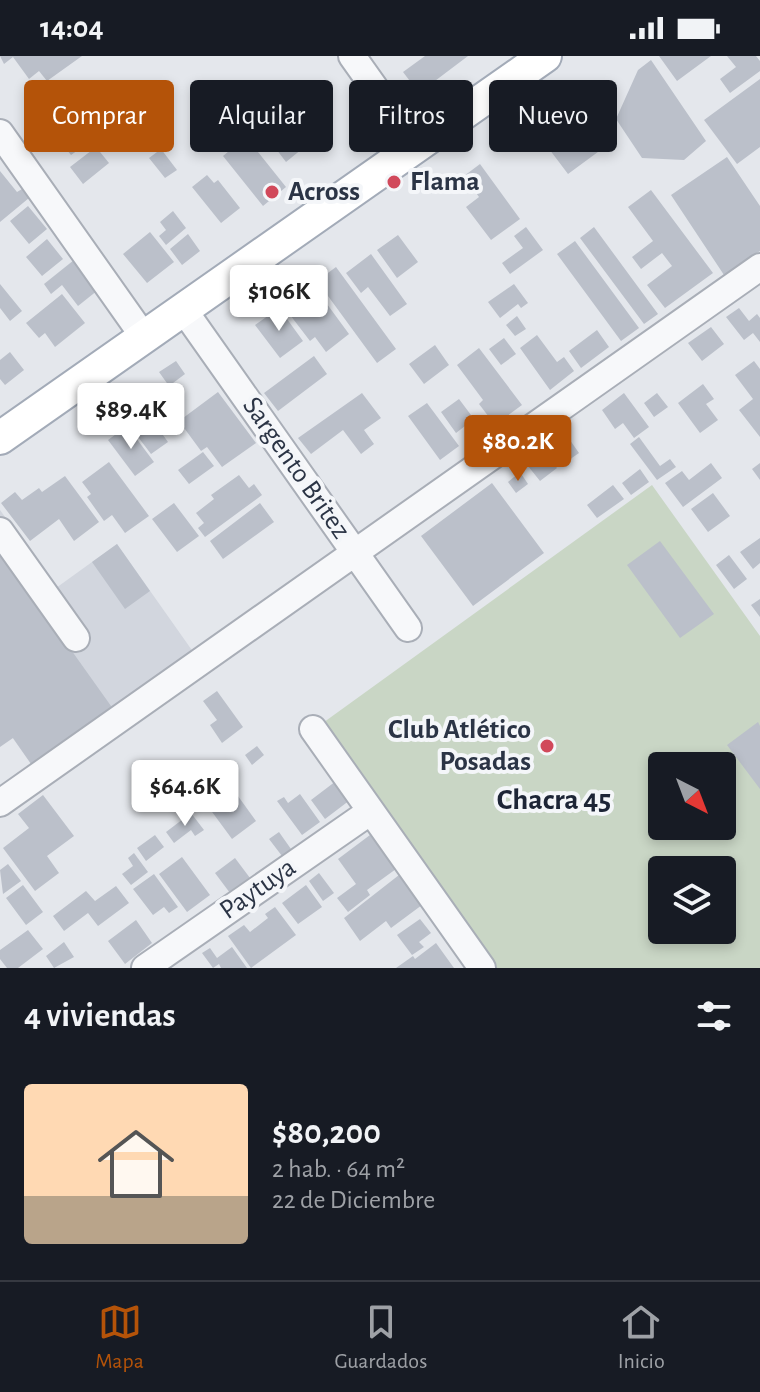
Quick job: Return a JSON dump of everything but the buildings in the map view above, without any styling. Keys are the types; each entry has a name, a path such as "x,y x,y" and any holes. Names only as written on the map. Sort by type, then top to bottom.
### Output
{"main road":[{"path":"473,106 545,56"},
{"path":"0,438 407,152"}],"street":[{"path":"352,56 369,80"},
{"path":"0,133 144,337"},
{"path":"0,803 760,267"},
{"name":"Sargento Britez","path":"183,309 408,628"},
{"path":"0,531 76,638"},
{"path":"313,729 482,968"},
{"name":"Paytuya","path":"145,968 371,811"}],"shaded area":[{"path":"0,510 56,588 117,544 196,656 36,771 0,720"}],"green space":[{"name":"Club Atlético Posadas","path":"652,485 760,636 760,968 495,968 320,725"}],"place":[{"name":"Flama","path":"394,182"},
{"name":"Across","path":"272,192"},
{"name":"Club Atlético Posadas","path":"547,746"}],"district":[{"name":"Chacra 45","path":"554,800"}]}
